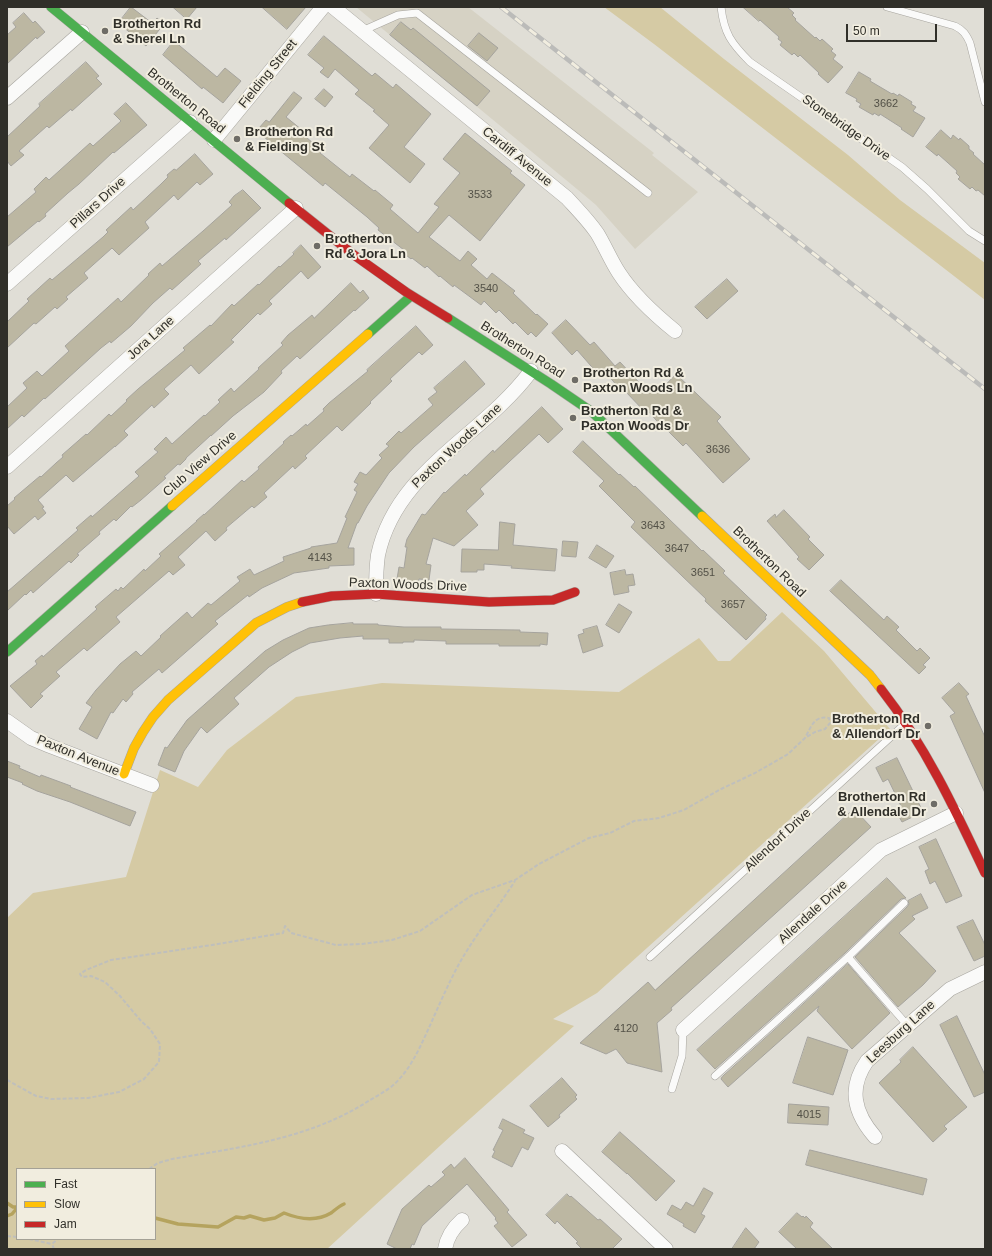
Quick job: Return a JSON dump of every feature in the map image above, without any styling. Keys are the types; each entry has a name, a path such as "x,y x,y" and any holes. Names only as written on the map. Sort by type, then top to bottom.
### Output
{"street":[{"name":"Brotherton Road","path":"51,7 354,255 411,296 531,371 592,412 870,675 906,722 929,761 985,872"},
{"name":"Fielding Street","path":"214,140 323,7"},
{"name":"Cardiff Avenue","path":"333,7 567,198 596,232 619,273 634,294 649,310 675,331"},
{"path":"7,98 82,32"},
{"name":"Pillars Drive","path":"7,284 190,122"},
{"name":"Jora Lane","path":"7,467 296,208"},
{"name":"Club View Drive","path":"7,652 411,296"},
{"name":"Paxton Woods Lane","path":"376,594 376,574 385,533 394,512 406,493 421,476 508,399 531,371"},
{"name":"Paxton Woods Drive","path":"124,774 134,748 153,717 168,700 256,624 287,607 309,600 332,596 376,594 489,602 553,600 575,592"},
{"name":"Paxton Avenue","path":"7,721 31,738 152,785"},
{"name":"Allendale Drive","path":"682,1030 881,850 956,813"},
{"name":"Leesburg Lane","path":"875,1137 865,1125 857,1110 856,1087 859,1076 867,1061 950,989 985,972"},
{"path":"562,1151 666,1249"},
{"path":"445,1249 449,1234 454,1226 462,1220"}],"lane":[{"name":"Stonebridge Drive","path":"721,7 723,24 730,38 736,48 750,62 902,167 927,189 969,231 985,241"},
{"path":"887,7 955,26 963,30 970,43 985,102"},
{"path":"362,31 398,15 417,13 648,193"},
{"name":"Allendorf Drive","path":"650,957 906,722"},
{"path":"715,1076 848,957 904,903"},
{"path":"848,957 908,1026"},
{"path":"672,1089 682,1056 682,1030"}],"path":[{"path":"7,1080 36,1096 51,1100 88,1098 119,1092 144,1079 159,1062 160,1044 150,1029 105,982 91,976 82,977 80,974 86,970 110,960 212,945 283,932 285,926 291,933 336,945 362,944 392,940 420,931 472,895 515,880 539,864 589,838 610,832 634,821 659,818 684,810 719,790 755,773 788,754 805,738 815,732 825,729 830,723 828,718 822,717 817,719 812,724 805,738"},
{"path":"150,1168 158,1163 172,1159 289,1137 336,1120 362,1106 391,1087 407,1070 416,1055 470,944 497,909 515,880"},
{"path":"34,1240 52,1244"},
{"path":"52,1244 57,1240"},
{"path":"52,1244 54,1249"}],"shaded area":[{"path":"356,7 468,7 654,153 652,155 698,192 635,249 596,205"},
{"path":"604,7 660,7 724,59 848,155 900,200 985,263 985,300 654,44"},
{"path":"782,612 824,651 890,729 597,993 553,1019 574,1026 327,1249 7,1249 7,918 33,893 126,877 160,770 198,787 227,750 296,697 382,683 619,692 699,638 718,661 730,661"}],"building":[{"path":"131,7 152,23 157,18 164,24 146,46 122,26 124,24 120,21"},
{"path":"173,7 197,7 187,19"},
{"path":"262,7 306,7 287,29"},
{"path":"743,7 787,7 794,13 792,15 796,19 795,20 815,38 816,37 820,41 822,39 833,49 831,51 836,55 833,59 843,67 828,83 800,55 798,57 794,53 792,55 780,45 782,42 778,39 779,37"},
{"path":"24,13 33,23 35,21 45,32 37,39 36,37 7,64 7,35 16,27 13,23"},
{"path":"401,22 411,30 413,28 490,91 477,106 390,35"},
{"path":"479,33 498,48 487,61 468,46"},
{"path":"324,36 372,76 375,73 393,88 396,84 431,114 404,147 425,164 410,183 369,148 389,125 373,111 375,110 355,94 359,90 335,69 328,78 320,72 324,68 308,55"},
{"path":"174,41 217,77 225,68 241,81 223,103 203,87 202,89 163,55"},
{"path":"86,62 99,76 96,78 102,84 72,111 71,109 49,128 47,126 19,151 24,155 11,166 7,161 7,137 40,106 39,104"},
{"path":"859,72 871,79 870,81 892,94 893,93 898,96 899,94 912,102 911,104 916,107 913,111 925,118 913,137 880,114 879,116 874,113 873,115 859,107 861,104 856,101 857,99 846,93"},
{"path":"324,89 333,97 325,107 315,99"},
{"path":"294,92 302,98 286,117 307,134 306,137 322,151 320,153 350,177 352,174 374,191 375,190 393,205 390,209 418,233 439,207 434,204 460,173 443,159 465,133 512,171 510,173 525,185 480,241 449,215 429,237 460,261 468,251 477,259 471,265 487,279 492,273 515,291 513,293 536,315 537,314 548,324 536,337 531,332 528,335 515,322 513,324 499,310 496,313 484,301 481,305 454,285 453,287 440,276 439,277 427,266 425,268 412,258 411,259 402,252 404,250 378,230 379,228 367,217 325,183 323,186 261,134 264,131 259,128 266,120 269,122"},
{"path":"126,103 147,125 114,153 113,152 45,214 46,216 7,247 7,217 36,192 34,189 46,177 49,180 90,143 93,146 121,121 114,114"},
{"path":"941,130 951,139 953,135 959,140 960,138 969,146 969,149 974,153 973,154 985,165 985,196 972,187 970,189 958,179 960,177 956,173 957,171 938,154 937,156 926,147"},
{"path":"195,154 213,174 200,185 197,182 178,200 174,195 145,222 149,228 119,255 112,248 84,273 88,278 66,297 68,299 57,309 55,307 36,324 34,323 7,348 7,322 29,301 27,299 50,278 52,280 103,237 108,232 106,230 131,207 133,210 168,177 167,175 174,169 176,170"},
{"path":"243,190 261,208 226,240 225,238 198,261 201,264 172,290 170,288 153,303 131,326 111,343 110,341 101,348 45,399 44,398 24,417 22,415 7,429 7,407 27,388 23,383 37,371 42,376 69,351 65,346 118,298 121,302 160,263 162,266 203,231 232,205 229,202 234,196"},
{"path":"301,245 321,267 308,279 301,271 269,301 272,304 260,315 258,313 231,340 234,342 199,374 191,365 164,389 169,394 154,408 152,405 124,431 128,435 115,447 73,482 66,475 38,500 44,507 42,508 46,513 38,520 35,516 14,534 7,526 7,506 15,499 14,498 40,476 41,477 63,457 62,455 86,434 87,435 109,414 111,416 138,389 185,350 183,348 210,325 211,326 232,304 234,306 279,266 280,267"},
{"path":"727,279 738,291 707,319 695,307"},
{"path":"351,283 360,293 363,290 369,298 300,359 297,356 281,371 282,373 264,392 211,435 180,465 178,464 164,477 166,478 141,500 132,507 131,506 116,521 114,519 99,532 100,534 77,554 79,555 71,563 69,561 33,593 31,590 26,595 25,594 7,611 7,592 78,530 76,528 91,515 92,517 139,476 135,472 158,452 154,449 166,437 172,444 220,402 218,400 231,388 234,392 259,369 258,368 283,345 281,343 288,335 312,315 314,318"},
{"path":"566,320 590,345 594,342 615,366 620,362 647,391 652,386 658,393 676,374 721,417 717,421 750,459 723,483 686,443 683,446 665,428 664,429 648,411 646,413 625,391 623,393 603,369 598,374 577,350 572,355 552,333"},
{"path":"416,326 433,345 422,355 419,352 390,379 392,381 342,431 337,426 305,456 307,458 295,469 293,466 264,493 267,497 254,508 252,506 226,528 227,530 215,541 206,531 178,557 185,565 173,575 169,571 116,617 120,622 87,651 84,648 56,672 60,676 40,694 43,696 31,708 10,686 37,664 35,661 42,655 43,657 97,609 95,607 116,589 118,591 121,587 123,589 144,569 145,571 161,556 159,554 242,480 244,482 259,469 258,467 284,443 283,442 306,424 307,426 324,411 323,409 329,403 368,371 367,370"},
{"path":"465,361 485,384 414,447 389,473 357,523 348,548 354,548 354,565 329,566 329,568 294,573 262,588 249,597 248,595 215,621 218,624 162,673 159,669 132,692 133,694 126,702 123,699 113,713 111,712 97,739 79,729 92,707 86,703 120,664 136,651 141,656 161,637 160,636 187,612 192,618 208,603 211,605 240,581 237,577 250,569 254,575 284,561 283,557 311,547 337,543 347,518 345,517 357,492 354,490 358,484 354,482 360,472 366,475 382,458 379,455 389,446 386,444 399,431 401,433 433,405 428,399 437,392 434,388"},
{"path":"542,407 563,429 548,443 539,434 480,489 484,494 466,511 478,525 454,546 433,538 426,564 431,565 429,580 419,579 418,583 397,579 399,567 404,568 407,539 422,514 425,515 444,492 445,493 465,474 466,476 493,450 494,452"},
{"path":"583,441 619,475 620,474 634,487 635,486 702,551 703,550 725,571 723,573 767,615 765,617 766,619 746,640 705,601 706,599 631,527 635,522 599,486 604,481 573,452"},
{"path":"784,510 810,537 808,539 824,555 809,570 797,559 799,557 767,521 775,514 776,517"},
{"path":"500,522 515,524 513,545 557,549 555,571 511,568 512,566 484,564 484,570 477,570 477,572 461,572 462,549 498,550"},
{"path":"563,541 578,542 576,557 562,556"},
{"path":"597,545 614,556 606,568 589,558"},
{"path":"625,570 626,575 633,574 635,585 628,586 629,592 614,595 610,573"},
{"path":"841,580 884,620 887,616 899,627 896,630 917,651 920,648 930,658 923,665 926,667 919,674 830,591"},
{"path":"619,604 632,612 619,633 606,625"},
{"path":"353,623 404,627 441,627 441,629 520,630 520,632 548,633 547,645 540,644 540,646 446,644 446,641 414,640 414,642 389,643 389,639 363,639 363,636 310,643 292,652 269,667 234,698 239,704 207,733 201,727 184,751 175,772 158,765 165,747 167,748 187,720 265,651 283,640 309,628"},
{"path":"597,626 603,646 583,653 578,635 584,633 583,630"},
{"path":"959,683 969,694 966,696 985,737 985,793 950,716 955,713 942,698"},
{"path":"897,758 923,812 902,822 895,809 901,806 888,779 883,782 876,768"},
{"path":"7,761 40,777 41,775 136,812 130,826 70,802 37,791 22,784 23,783 7,777"},
{"path":"854,809 871,827 671,1008 672,1010 657,1023 662,1072 627,1063 616,1049 606,1054 580,1043 648,982 655,990"},
{"path":"936,839 962,896 946,903 935,881 930,884 925,871 929,869 919,847"},
{"path":"887,878 906,898 901,899 845,953 715,1069 697,1050"},
{"path":"921,894 928,908 912,916 915,919 899,933 936,971 923,985 898,1007 855,957 907,907 909,904 908,901"},
{"path":"973,920 985,945 985,956 974,961 957,927"},
{"path":"848,964 890,1013 852,1049 817,1011 819,1006 728,1087 721,1079 722,1077"},
{"path":"957,1016 985,1075 985,1092 974,1097 940,1025"},
{"path":"808,1037 848,1050 833,1095 793,1083"},
{"path":"913,1047 967,1107 944,1126 947,1129 933,1142 879,1083 901,1062 900,1060"},
{"path":"562,1078 577,1095 575,1097 577,1099 548,1127 530,1106"},
{"path":"789,1104 829,1107 828,1125 788,1123"},
{"path":"503,1119 525,1130 523,1133 534,1138 528,1150 522,1147 512,1167 492,1157 495,1151 493,1150 503,1130 499,1128"},
{"path":"620,1132 675,1181 656,1201 627,1173 602,1152"},
{"path":"810,1150 927,1179 923,1195 806,1165"},
{"path":"465,1158 509,1210 507,1212 527,1235 512,1247 494,1226 498,1223 495,1219 496,1218 467,1184 422,1226 414,1245 412,1244 410,1249 397,1249 387,1244 402,1209 429,1185 431,1187 445,1175 442,1172 451,1164 454,1168"},
{"path":"704,1188 713,1193 701,1214 705,1216 695,1233 683,1226 684,1224 667,1214 672,1205 681,1210 686,1202 693,1206"},
{"path":"567,1194 598,1220 600,1219 622,1239 612,1249 582,1249 576,1243 578,1242 557,1221 555,1224 546,1215"},
{"path":"797,1213 805,1218 806,1216 813,1223 810,1227 833,1249 797,1249 779,1232"},
{"path":"746,1228 759,1242 754,1249 732,1249"}],"waterway":[{"path":"7,1203 13,1207 16,1207"},
{"path":"156,1218 178,1224 218,1227 236,1217 244,1218 250,1216 264,1220 275,1218 284,1213 308,1219 319,1218 331,1213 344,1204"},
{"path":"7,1216 12,1214 16,1209"}],"railway":[{"path":"501,7 985,389"}],"traffic: fast":[{"path":"51,7 289,203"},
{"path":"368,334 411,296"},
{"path":"448,318 592,412 702,516"},
{"path":"7,652 172,506"}],"traffic: slow":[{"path":"172,506 368,334"},
{"path":"702,516 870,675 881,689"},
{"path":"124,774 134,748 143,732 153,717 168,700 256,623 287,607 302,602"}],"traffic: jam":[{"path":"289,203 354,255 406,292 448,318"},
{"path":"302,602 332,596 376,594 489,602 553,600 575,592"},
{"path":"881,689 912,732 951,801 985,873"}],"place":[{"name":"Brotherton Rd & Sherel Ln","path":"105,31"},
{"name":"Brotherton Rd & Fielding St","path":"237,139"},
{"name":"Brotherton Rd & Jora Ln","path":"317,246"},
{"name":"Brotherton Rd & Paxton Woods Ln","path":"575,380"},
{"name":"Brotherton Rd & Paxton Woods Dr","path":"573,418"},
{"name":"Brotherton Rd & Allendorf Dr","path":"928,726"},
{"name":"Brotherton Rd & Allendale Dr","path":"934,804"}]}
